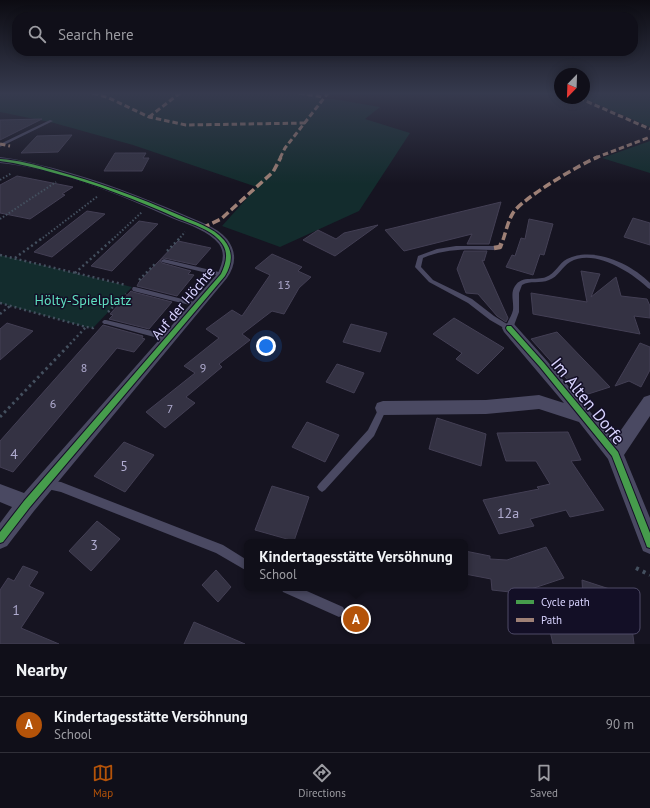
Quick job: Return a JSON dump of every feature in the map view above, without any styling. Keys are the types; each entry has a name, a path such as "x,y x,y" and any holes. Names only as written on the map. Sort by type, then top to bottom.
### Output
{"street":[{"name":"Auf der Höchte","path":"0,160 68,175 109,188 150,204 216,236 226,245 230,255 228,266 223,275 27,504 0,539"},
{"name":"Im Alten Dorfe","path":"509,328 542,364 615,454 650,544"},
{"path":"383,408 486,407 539,402 585,418"},
{"name":"Im Alten Dorfe","path":"615,454 650,402"},
{"path":"0,493 27,504"}],"lane":[{"path":"0,146 44,123"},
{"name":"Im Alten Dorfe","path":"494,248 456,246 434,251 420,257 418,267 431,281 449,292 470,301 492,318 509,328"},
{"path":"509,328 516,311 517,288 520,284 526,281 547,278 557,273 565,263 571,259 581,256 593,257 618,264 635,273 650,287"},
{"path":"164,261 223,275"},
{"path":"134,288 198,305"},
{"path":"106,322 169,338"},
{"path":"322,487 371,433 383,408"},
{"path":"44,485 61,487 212,547 244,564"},
{"path":"294,591 338,611"}],"path":[{"path":"0,219 68,175"},
{"path":"15,258 109,188"},
{"path":"75,273 150,204"},
{"path":"0,255 134,288"},
{"path":"108,313 134,288"},
{"path":"0,303 86,327 93,328 98,323"},
{"path":"0,314 10,306"},
{"path":"0,417 86,327"},
{"path":"636,568 650,575"}],"green space":[{"path":"54,123 378,123 410,133 359,211 280,247 222,226 257,187 133,145"},
{"path":"641,123 650,123 650,127"},
{"path":"650,141 650,173 602,158"},
{"name":"Hölty-Spielplatz","path":"0,255 132,287 93,328 86,327 0,303"}],"building":[{"path":"0,123 34,123 0,140"},
{"path":"72,135 58,152 21,153 37,136"},
{"path":"115,153 146,153 143,158 149,158 142,171 104,171"},
{"path":"17,176 73,187 62,194 65,195 30,219 0,213 0,185"},
{"path":"501,202 489,244 467,244 472,234 404,251 385,230"},
{"path":"87,211 105,214 52,257 34,252"},
{"path":"633,218 650,223 650,245 624,237"},
{"path":"529,219 553,224 544,255 540,254 533,275 506,267 512,255 515,256 521,238 525,239"},
{"path":"139,221 158,224 112,271 91,266"},
{"path":"378,225 335,256 303,240 318,230 336,239 344,233"},
{"path":"178,241 211,248 196,265 164,258 160,260 162,263 191,271 188,274 194,275 177,296 137,286 139,282"},
{"path":"464,251 487,251 484,261 482,260 508,318 506,322 497,316 478,294 466,293 457,269"},
{"path":"272,254 302,267 298,271 311,277 299,288 284,314 272,311 242,334 250,340 219,364 222,367 186,397 195,403 165,428 146,412 195,373 184,366 219,338 206,329 232,310 242,316 270,275 255,268"},
{"path":"581,271 600,274 591,297 616,277 621,296 647,299 650,306 650,318 634,316 640,334 533,314 531,293 587,302"},
{"path":"131,291 172,302 149,329 109,319 113,315 110,314"},
{"path":"454,318 504,348 478,374 456,359 462,353 433,334"},
{"path":"7,323 33,331 0,360 0,329"},
{"path":"351,324 387,333 380,352 343,342"},
{"path":"103,325 143,336 142,338 145,339 134,352 117,348 13,472 0,467 0,441"},
{"path":"557,332 610,387 582,396 531,339"},
{"path":"640,343 650,347 650,370 641,387 629,381 615,386"},
{"path":"337,364 364,373 354,393 326,382"},
{"path":"437,418 486,434 481,466 429,449"},
{"path":"307,422 339,435 325,462 292,447"},
{"path":"568,432 581,460 571,461 604,510 570,517 566,510 530,519 534,526 499,534 483,500 539,489 537,487 550,484 536,461 506,461 497,433"},
{"path":"124,442 154,455 125,492 94,476"},
{"path":"272,486 309,497 295,539 287,539 255,530"},
{"path":"97,521 120,539 91,571 69,551"},
{"path":"546,547 564,578 534,588 508,588 508,592 492,590 491,579 468,575 468,552 490,556 490,559 507,560"},
{"path":"23,566 38,572 29,586 44,593 21,628 59,644 0,644 0,590 8,578 14,581"},
{"path":"216,570 231,587 218,602 202,585"},
{"path":"582,580 607,588 582,588"},
{"path":"194,622 245,644 184,644"},
{"path":"551,634 633,634 634,644 553,644"}],"marked path":[{"path":"177,123 186,125 303,123"},
{"path":"202,228 221,219 273,172 285,148 305,123"},
{"path":"636,123 650,129"},
{"path":"494,248 500,247 513,213 524,202 585,162 650,137"},
{"path":"0,144 10,146"}],"cycle path":[{"path":"0,160 28,165 79,179 161,209 211,232 222,241 229,254 228,264 223,275 27,504 0,539"},
{"path":"509,328 542,365 615,454 650,544"}],"place":[{"name":"Kindertagesstätte Versöhnung","path":"356,619"}]}
